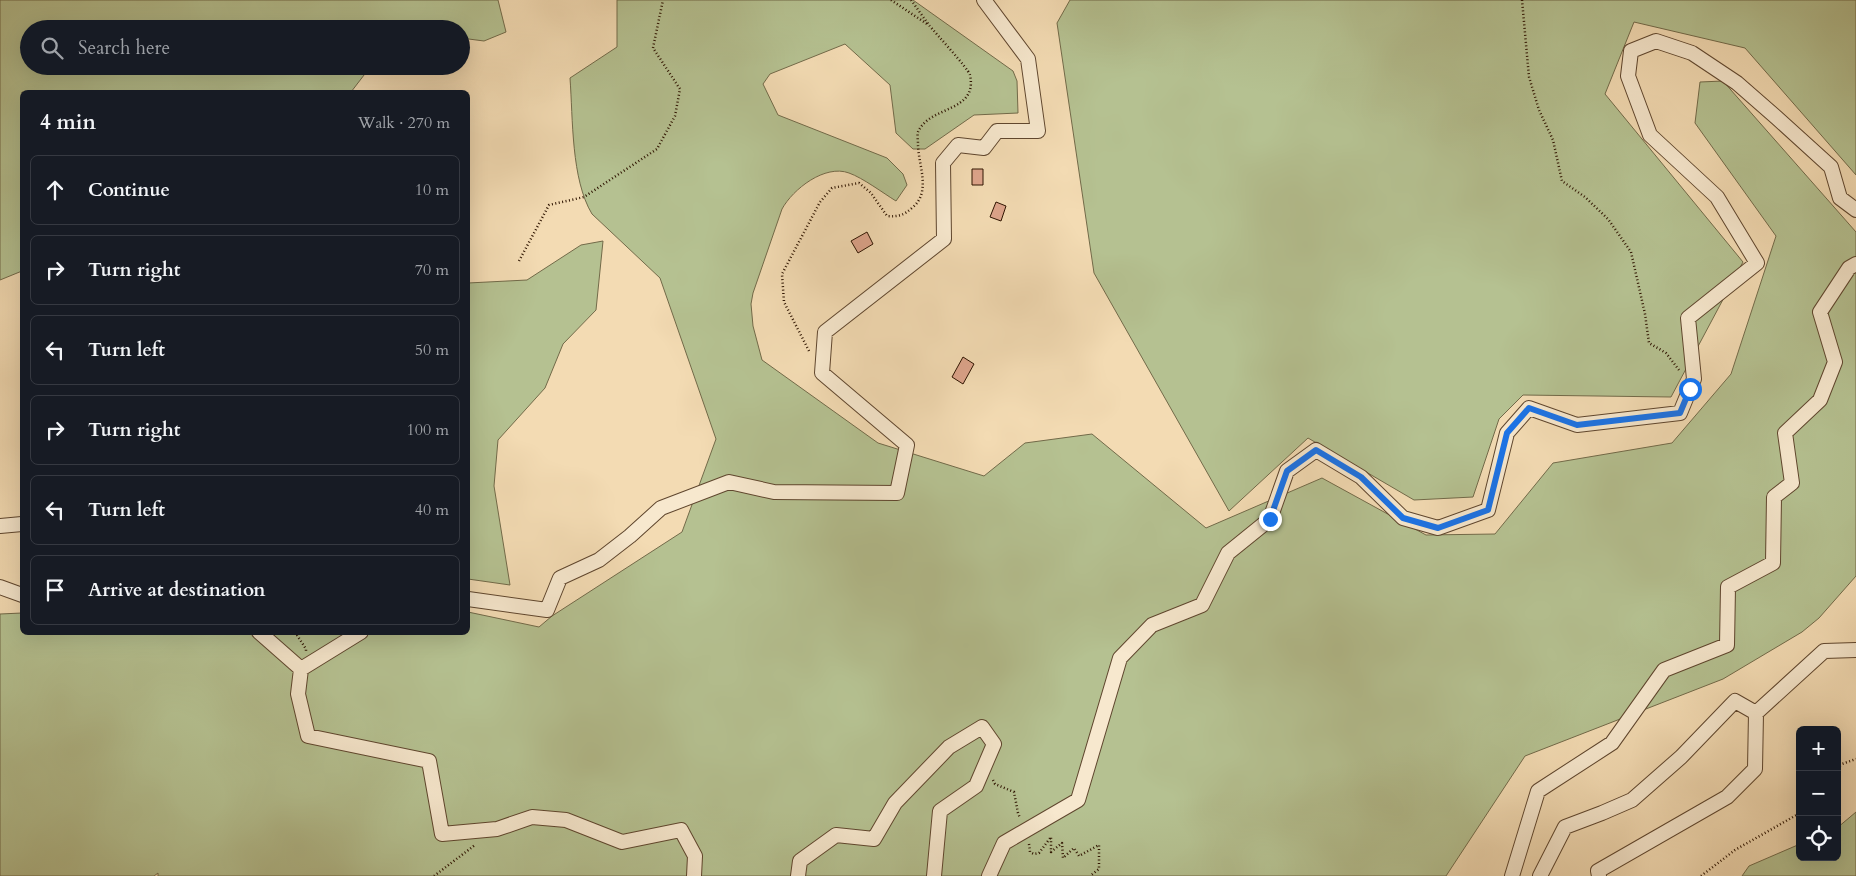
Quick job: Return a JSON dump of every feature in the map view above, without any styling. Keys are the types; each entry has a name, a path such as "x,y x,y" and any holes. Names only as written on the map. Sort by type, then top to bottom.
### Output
{"street":[{"path":"470,598 547,610 560,578 599,560 630,536 661,508 729,482 774,492 898,493 907,445 822,374 825,332 944,239 943,163 958,145 984,148 997,130 1038,132 1028,59 984,0"},
{"path":"989,876 1004,844 1078,800 1120,658 1152,625 1202,605 1228,553 1270,519 1287,471 1316,450 1361,477 1403,518 1438,528 1488,510 1507,433 1529,408 1577,425 1680,413 1694,378 1688,318 1757,263 1717,197 1650,135 1628,76 1632,51 1656,41 1692,53 1737,83 1831,167 1840,198 1856,210"},
{"path":"1512,876 1538,790 1612,743 1664,670 1727,645 1728,586 1773,563 1774,498 1792,483 1785,433 1820,400 1835,362 1820,312 1849,268 1856,264"},
{"path":"0,526 20,524"},
{"path":"0,587 20,594"},
{"path":"262,635 301,669"},
{"path":"301,669 356,635"},
{"path":"1599,876 1598,871 1727,797 1755,769 1756,713 1824,651 1856,650"},
{"path":"301,669 298,694 308,736 429,761 442,834 497,829 532,817 566,820 622,842 681,830 695,856 694,876"},
{"path":"1540,876 1565,827 1632,800 1681,757 1736,701 1756,713"},
{"path":"798,876 800,861 836,835 874,839 896,803 949,747 982,728 994,744 976,786 940,811 934,876"}],"path":[{"path":"519,260 549,205 584,197 657,149 675,116 680,90 653,48 663,0"},
{"path":"891,0 930,26"},
{"path":"822,374 784,302 782,274 820,202 832,188 859,183 871,193 887,216 904,215 916,204 923,190 922,168 918,155 918,133 930,117 961,103 970,91 970,74 911,0"},
{"path":"1522,0 1529,77 1539,110 1553,140 1562,181 1585,197 1608,218 1631,252 1645,314 1649,344 1666,353 1690,389"},
{"path":"1841,765 1856,759"},
{"path":"1701,876 1735,850 1796,815"},
{"path":"434,876 476,845"}],"green space":[{"path":"0,0 498,0 506,32 484,41 470,39 470,20 20,20 20,75 364,75 353,90 20,90 20,272 0,280"},
{"path":"617,0 913,0 1013,71 1017,81 1018,113 974,115 925,149 913,149 896,133 890,85 845,44 770,74 763,84 778,115 887,158 903,174 907,185 896,201 855,175 840,171 820,175 802,186 782,209 753,293 751,304 753,326 762,360 878,443 984,476 1025,443 1092,434 1206,528 1322,478 1426,535 1495,534 1553,463 1672,443 1731,374 1776,236 1695,123 1700,82 1723,81 1856,232 1856,576 1819,618 1802,632 1723,679 1525,756 1446,876 158,876 158,873 154,876 0,876 0,614 20,613 20,635 470,635 470,612 539,627 552,616 682,532 716,439 660,278 592,214 580,184 574,148 570,78 617,47"},
{"path":"1070,0 1856,0 1856,175 1745,48 1634,22 1605,94 1743,262 1671,397 1523,395 1499,419 1473,497 1414,500 1308,438 1229,511 1094,273 1057,23"},
{"path":"603,241 596,310 563,344 545,388 498,440 494,486 510,585 470,579 470,283 527,280 581,245"},
{"path":"1856,812 1856,876 1742,876 1749,866 1796,846 1796,861 1841,861 1841,825"}],"building":[{"path":"972,169 983,169 983,185 972,185"},
{"path":"996,202 1006,206 1001,221 990,217"},
{"path":"867,232 873,244 858,253 851,241"},
{"path":"963,357 974,364 963,384 952,377"}],"route":[{"path":"1270,519 1287,471 1316,450 1361,477 1403,518 1438,528 1488,510 1507,433 1529,408 1577,425 1680,413 1690,389"}]}
